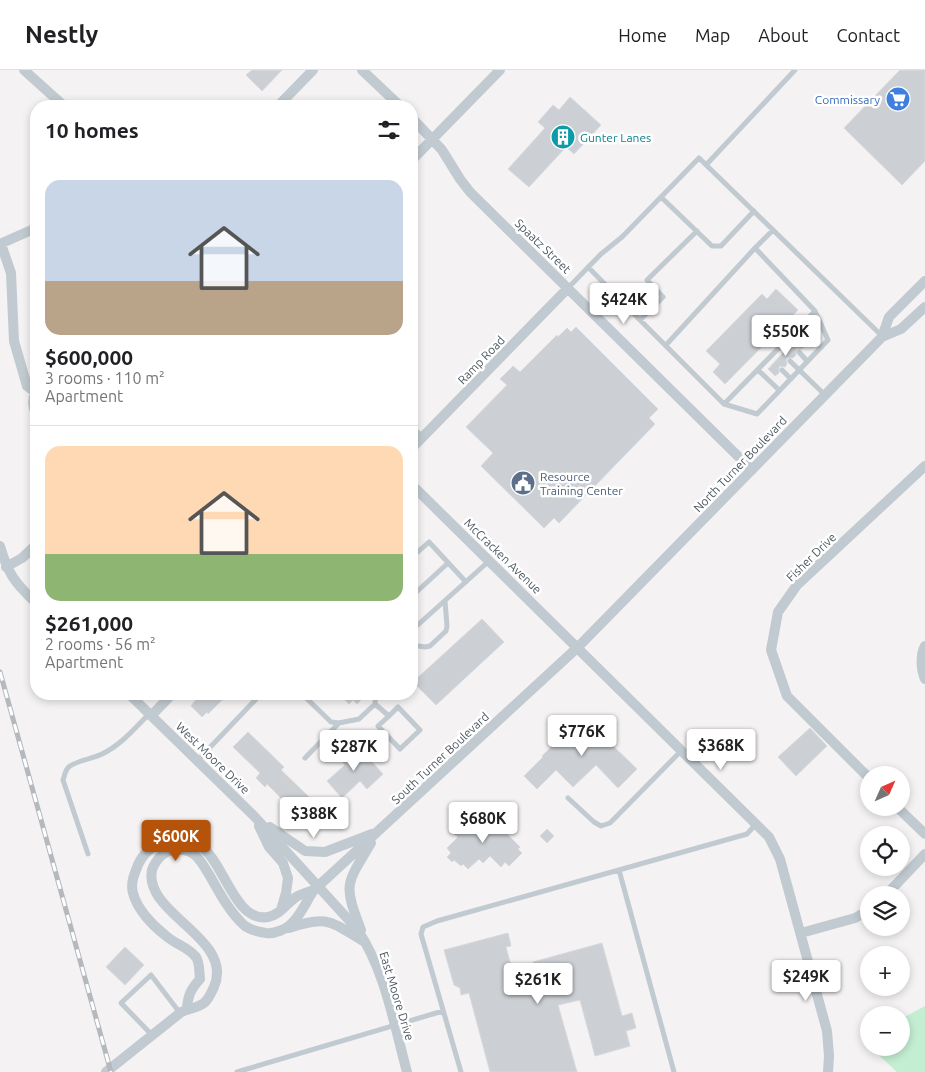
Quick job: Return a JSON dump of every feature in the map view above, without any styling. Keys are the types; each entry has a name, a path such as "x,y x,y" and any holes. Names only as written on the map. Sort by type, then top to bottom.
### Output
{"street":[{"path":"24,70 57,100"},
{"path":"284,100 313,70"},
{"path":"362,70 394,100"},
{"path":"418,154 500,70"},
{"name":"Spaatz Street","path":"418,124 442,150 470,192 752,470"},
{"path":"30,231 1,244 11,273 14,341 27,386 30,388"},
{"path":"882,337 889,317 925,281"},
{"name":"Ramp Road","path":"418,442 568,288"},
{"name":"North Turner Boulevard","path":"578,647 882,337 901,329 925,307"},
{"name":"Fisher Drive","path":"860,769 787,696 771,650 778,612 798,584 925,466"},
{"name":"McCracken Avenue","path":"418,491 769,837 780,859 827,1031 828,1072"},
{"path":"0,546 3,567 30,597"},
{"path":"3,567 22,558 30,551"},
{"path":"925,646 923,650 922,673 925,679"},
{"name":"South Turner Boulevard","path":"316,888 578,647"},
{"name":"West Moore Drive","path":"135,700 254,816 316,888"},
{"path":"150,715 166,700"},
{"path":"254,816 305,851 325,852 378,832"},
{"path":"254,816 269,847 283,863 288,878 281,911"},
{"path":"906,816 925,834"},
{"path":"366,942 348,894 350,878 378,832"},
{"path":"183,1011 191,989 200,979 199,966 196,958 190,952 165,936 140,909 132,892 133,878 138,862 147,851 157,844 171,840 188,840 202,846 213,859 239,903 247,911 260,917 270,917 281,911 297,896 316,888"},
{"path":"108,1070 183,1011 204,1003 209,998 216,980 216,966 212,955 202,941 158,897 150,881 152,868 161,855 175,849 185,850 196,856 233,912 245,926 257,932 270,934 309,921 319,920 333,923 366,942"},
{"path":"895,886 925,854"},
{"path":"283,930 293,922 316,888"},
{"name":"East Moore Drive","path":"316,888 357,929 366,942 381,978 407,1072"},
{"path":"801,933 860,915"}],"lane":[{"path":"706,164 795,70"},
{"path":"568,288 601,254 622,237 699,158 882,337"},
{"path":"661,197 712,246 720,246 754,212"},
{"path":"666,345 773,230"},
{"path":"640,320 663,297 647,280 696,231"},
{"path":"588,267 724,404 757,414 828,340 816,311 755,248"},
{"path":"724,404 758,370 772,360 789,343 816,311"},
{"path":"798,352 808,361"},
{"path":"790,361 825,395"},
{"path":"758,370 779,390"},
{"path":"782,370 791,379"},
{"path":"418,432 423,437"},
{"path":"418,552 429,542 466,582"},
{"path":"418,625 490,560"},
{"path":"418,590 448,562"},
{"path":"418,646 430,646 446,631 445,601"},
{"path":"197,761 255,700"},
{"path":"308,700 332,722 339,724 359,719 375,704 375,700"},
{"path":"375,704 389,716"},
{"path":"398,707 420,730 400,749 378,726 389,716 398,707"},
{"path":"88,854 63,780 66,770 69,766 103,754 118,744 150,715"},
{"path":"305,758 339,724"},
{"path":"568,798 594,822 601,826 610,823 682,750"},
{"path":"461,1072 421,934 423,927 437,921 747,834 756,824"},
{"path":"619,870 674,1072"},
{"path":"190,952 202,941"},
{"path":"152,1036 121,1003 151,975 183,1011"},
{"path":"237,1072 443,1010"}],"green space":[{"path":"925,1006 925,1072 897,1072 880,1056 910,1056 910,1014"}],"building":[{"path":"252,70 282,70 262,91 246,75"},
{"name":"Commissary","path":"900,70 925,70 925,161 902,185 844,128"},
{"name":"Gunter Lanes","path":"570,97 601,125 574,154 566,147 529,187 508,169 545,128 538,122 553,105 559,110"},
{"path":"776,289 798,310 725,384 713,372 720,364 706,351 762,294 767,299"},
{"path":"576,327 658,409 649,418 655,424 559,523 554,518 544,528 481,466 493,453 466,427 507,385 500,379 513,366 520,372 557,335 558,337 567,328 571,332"},
{"path":"797,338 805,346 802,349 796,349 796,355 793,358 787,358 785,367 779,367 779,373 775,376 768,369"},
{"path":"482,619 504,642 436,705 418,687 418,677"},
{"path":"196,700 222,700 208,714 207,712 202,717 191,706"},
{"path":"345,700 353,700 349,704"},
{"path":"353,700 361,700 357,704"},
{"path":"583,715 593,725 597,722 614,739 610,743 637,769 618,788 596,765 573,787 556,770 537,789 524,776"},
{"path":"810,728 827,746 796,776 778,757"},
{"path":"248,732 284,767 281,770 309,797 295,812 267,784 265,787 256,778 260,773 233,747"},
{"path":"355,743 383,774 367,789 360,781 342,798 327,781 345,765 339,758"},
{"path":"481,813 485,817 487,814 520,847 518,849 522,853 509,866 505,862 501,867 490,856 483,863 479,859 468,869 463,864 461,866 454,860 452,862 447,857 451,853 447,848 458,837 454,834 468,820 471,823"},
{"path":"547,829 554,836 547,843 540,836"},
{"path":"508,933 511,946 506,947 518,992 539,986 533,962 602,943 622,1016 632,1013 636,1028 626,1031 630,1046 595,1056 580,1000 558,1005 577,1072 490,1072 469,993 461,995 460,988 454,985 444,950"},
{"path":"125,947 144,965 125,985 106,967"}],"railway":[{"path":"0,672 111,1072"}],"place":[{"name":"Commissary","path":"898,99"},
{"name":"Gunter Lanes","path":"563,137"},
{"name":"Resource Training Center","path":"523,483"}]}
